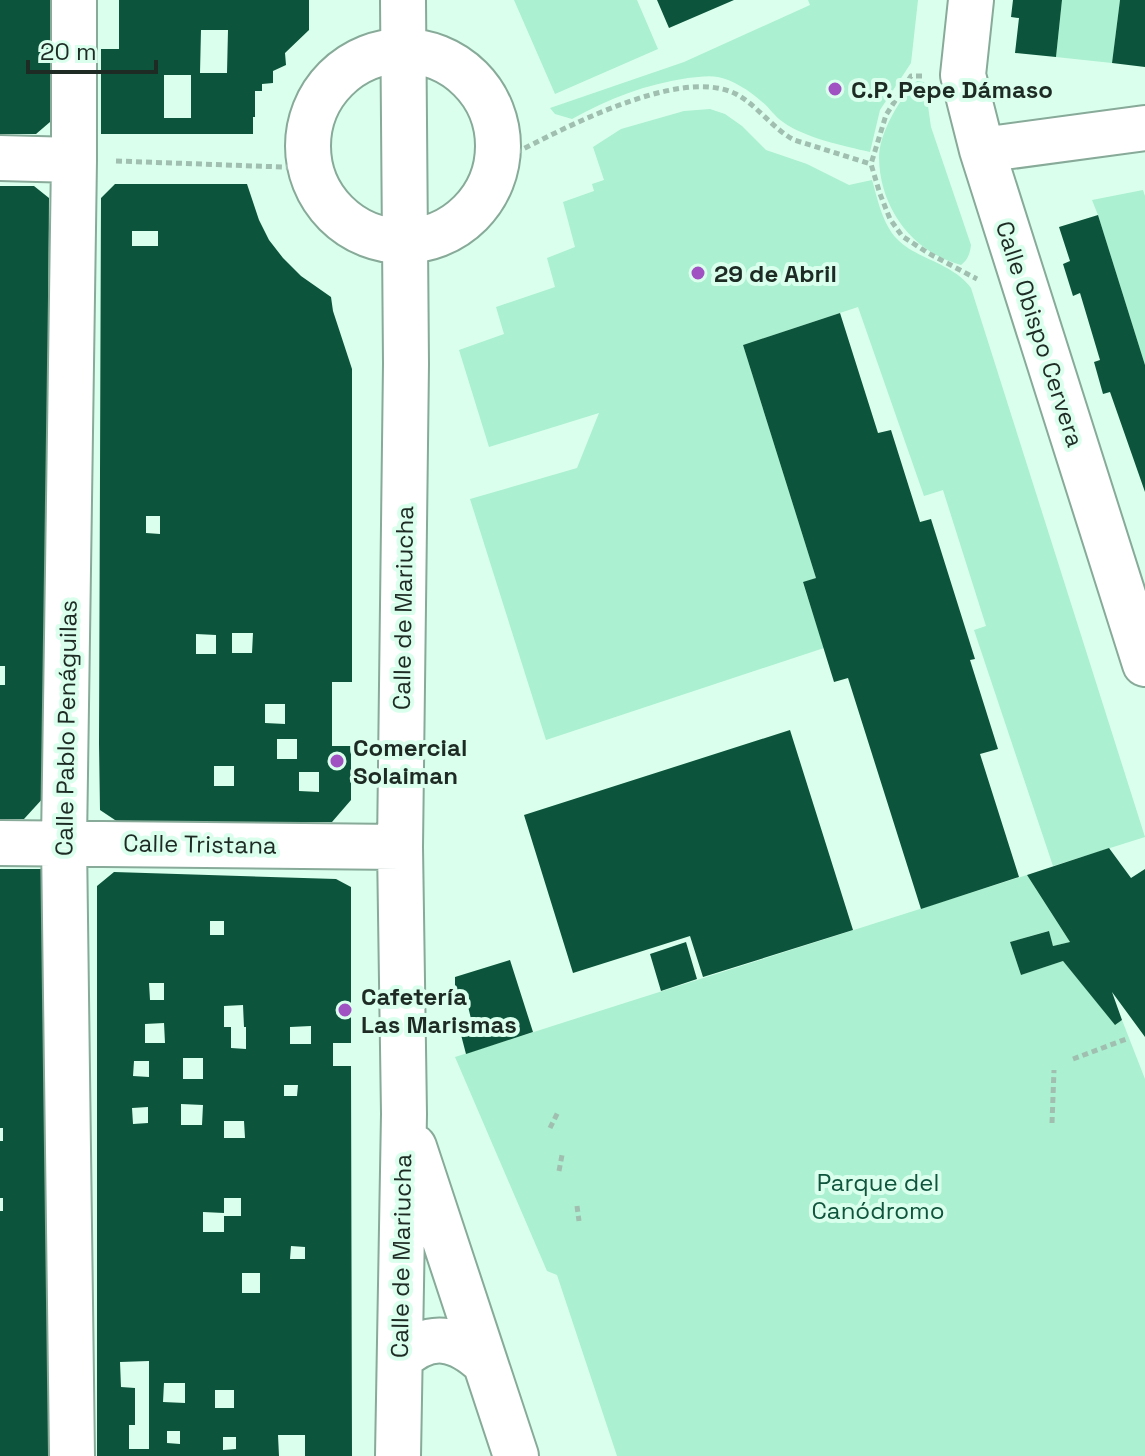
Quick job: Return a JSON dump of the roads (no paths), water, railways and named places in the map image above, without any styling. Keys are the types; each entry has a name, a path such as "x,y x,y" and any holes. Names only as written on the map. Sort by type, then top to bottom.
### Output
{"street":[{"name":"Calle Pablo Penáguilas","path":"72,1456 64,842 74,0"},
{"name":"Calle de Mariucha","path":"398,1456 404,1114 400,847 406,364 403,0"},
{"name":"Calle Obispo Cervera","path":"971,0 963,75 982,150 1145,664"},
{"path":"404,50 437,56 465,73 486,98 498,129 498,162 487,193 466,219 437,236 405,242 375,237 348,224 326,203 313,176 308,146 312,117 326,90 348,69 374,55 404,50"},
{"path":"982,150 1145,128"},
{"path":"0,158 74,160"},
{"name":"Calle Tristana","path":"0,843 400,847"},
{"path":"404,1114 516,1456"},
{"path":"400,1359 413,1347 442,1341 470,1349 485,1363"}],"place":[{"name":"C.P. Pepe Dámaso","path":"835,89"},
{"name":"29 de Abril","path":"698,273"},
{"name":"Comercial Solaiman","path":"337,761"},
{"name":"Cafetería Las Marismas","path":"345,1010"}],"park label":[{"name":"Parque del Canódromo","path":"878,1196"}]}
